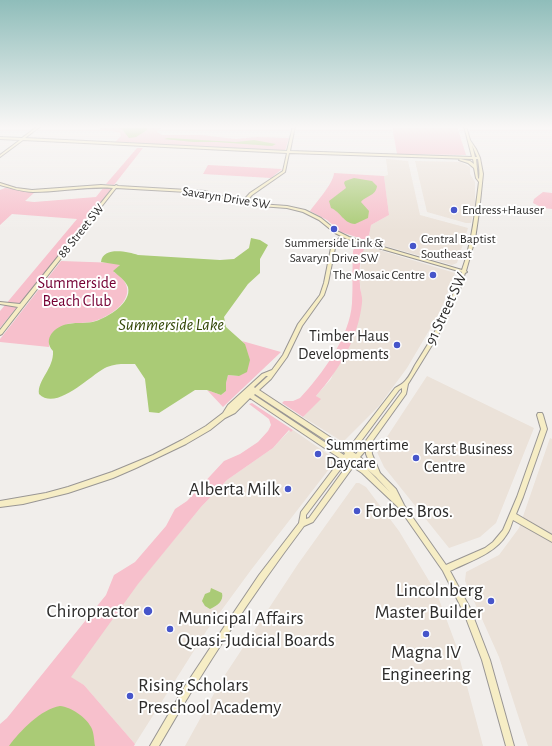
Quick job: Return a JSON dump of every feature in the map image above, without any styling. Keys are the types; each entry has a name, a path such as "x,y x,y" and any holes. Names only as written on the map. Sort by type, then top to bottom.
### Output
{"main road":[{"path":"243,203 250,194 283,173 286,161"},
{"path":"464,161 472,164 476,169"},
{"name":"91 Street SW","path":"476,161 477,178 480,182"},
{"name":"91 Street SW","path":"154,746 189,686 230,623 302,524 311,520 404,393 406,384 446,316 465,272 477,223 480,182 482,178 477,161"},
{"name":"Savaryn Drive SW","path":"0,184 16,189 32,191 88,186 116,186 203,192 219,195 243,203 287,207 304,211 320,219 343,235 465,272"},
{"name":"88 Street SW","path":"0,333 116,186"},
{"path":"0,504 53,493 120,472 178,445 233,411 264,376 272,372 286,354 302,321 322,295 333,248 343,235"},
{"path":"0,303 21,307"},
{"path":"0,307 21,307"},
{"name":"91 Street SW","path":"302,524 303,514 349,452 397,389 406,384"},
{"path":"253,390 349,452 378,475 394,491 402,507 445,569 467,611 486,660 510,746"},
{"path":"249,394 364,471 402,507"},
{"path":"445,569 487,550 495,544 505,532 513,516 544,429 540,415"},
{"path":"368,443 371,459 378,475"},
{"path":"513,516 552,539"}],"shaded area":[{"path":"386,161 408,161 420,215 468,228 457,263 452,265 368,241 371,225 389,215 384,176 388,175"},
{"path":"415,161 461,162 470,167 470,174 475,182 475,204 471,223 466,223 427,212"},
{"path":"366,246 455,273 440,312 407,368 379,406 343,442 303,417 320,399 316,396 331,379 362,302 360,284 361,253"},
{"path":"427,376 534,428 496,523 480,537 449,548 384,467 377,452"},
{"path":"290,430 293,430 332,457 333,464 251,570 207,630 135,744 84,685 68,676 73,661 201,507 227,480 273,448"},
{"path":"550,438 552,439 552,746 528,746 499,657 465,581 466,572 499,555 519,528"},
{"path":"356,483 366,487 399,531 437,594 456,645 483,746 185,746 221,681 298,564"}],"green space":[{"path":"126,161 133,161 114,185 106,184"},
{"path":"208,165 282,169 271,178 203,174"},
{"path":"334,173 384,176 389,215 371,225 368,241 341,232 327,220 310,211 328,187"},
{"path":"104,187 112,189 0,328 0,311 77,219 12,214 0,225 0,190 5,188 35,192 25,201 34,202 96,197"},
{"path":"543,192 552,193 552,209 543,208 533,203 534,199"},
{"path":"357,243 366,246 362,254 360,264 360,287 362,301 356,329 352,341 340,365 316,396 321,399 303,417 282,403 284,401 293,401 300,398 326,366 340,342 350,316 352,303 353,251"},
{"name":"Summerside Beach Club","path":"61,261 118,263 120,265 114,272 123,279 127,287 127,294 124,301 119,307 103,318 92,322 67,324 49,344 49,347 0,342 0,339"},
{"path":"242,341 281,352 223,407 207,390 221,395 226,391 228,375 239,376 245,344"},
{"path":"252,403 293,430 291,432 289,430 273,448 227,480 201,507 138,584 71,677 84,685 135,744 134,746 0,746 0,724 7,718 106,595 114,575 135,562 166,526 175,509 187,501 224,461 240,454 258,442 268,431 271,425 269,419 249,404"}],"water":[{"path":"354,178 372,181 377,186 373,194 361,202 369,211 368,218 355,224 345,220 331,208 329,201 346,188 344,183 345,181"},
{"name":"Summerside Lake","path":"251,238 260,240 268,245 260,259 260,273 248,284 224,317 226,327 245,344 250,360 247,372 239,376 228,375 226,391 221,395 207,390 195,390 159,413 149,412 145,379 135,364 118,364 107,367 74,390 55,398 46,398 39,394 40,384 53,357 53,351 50,346 49,338 55,330 63,325 101,319 112,313 123,304 126,298 128,287 124,280 113,271 120,265 101,262 106,254 116,251 138,255 220,260 234,259 249,248"},
{"path":"211,588 222,593 222,598 219,603 210,609 205,606 202,601 205,594 210,592"},
{"path":"60,706 73,710 89,723 92,729 95,746 9,746 38,716 46,711"}],"place":[{"name":"Endress+Hauser","path":"454,210"},
{"name":"Summerside Link & Savaryn Drive SW","path":"334,229"},
{"name":"Central Baptist Southeast","path":"413,246"},
{"name":"The Mosaic Centre","path":"433,275"},
{"name":"Timber Haus Developments","path":"397,345"},
{"name":"Summertime Daycare","path":"318,454"},
{"name":"Karst Business Centre","path":"416,458"},
{"name":"Alberta Milk","path":"288,489"},
{"name":"Forbes Bros.","path":"357,511"},
{"name":"Lincolnberg Master Builder","path":"491,601"},
{"name":"Chiropractor","path":"148,611"},
{"name":"Municipal Affairs Quasi-Judicial Boards","path":"170,629"},
{"name":"Magna IV Engineering","path":"426,634"},
{"name":"Rising Scholars Preschool Academy","path":"130,696"}]}
